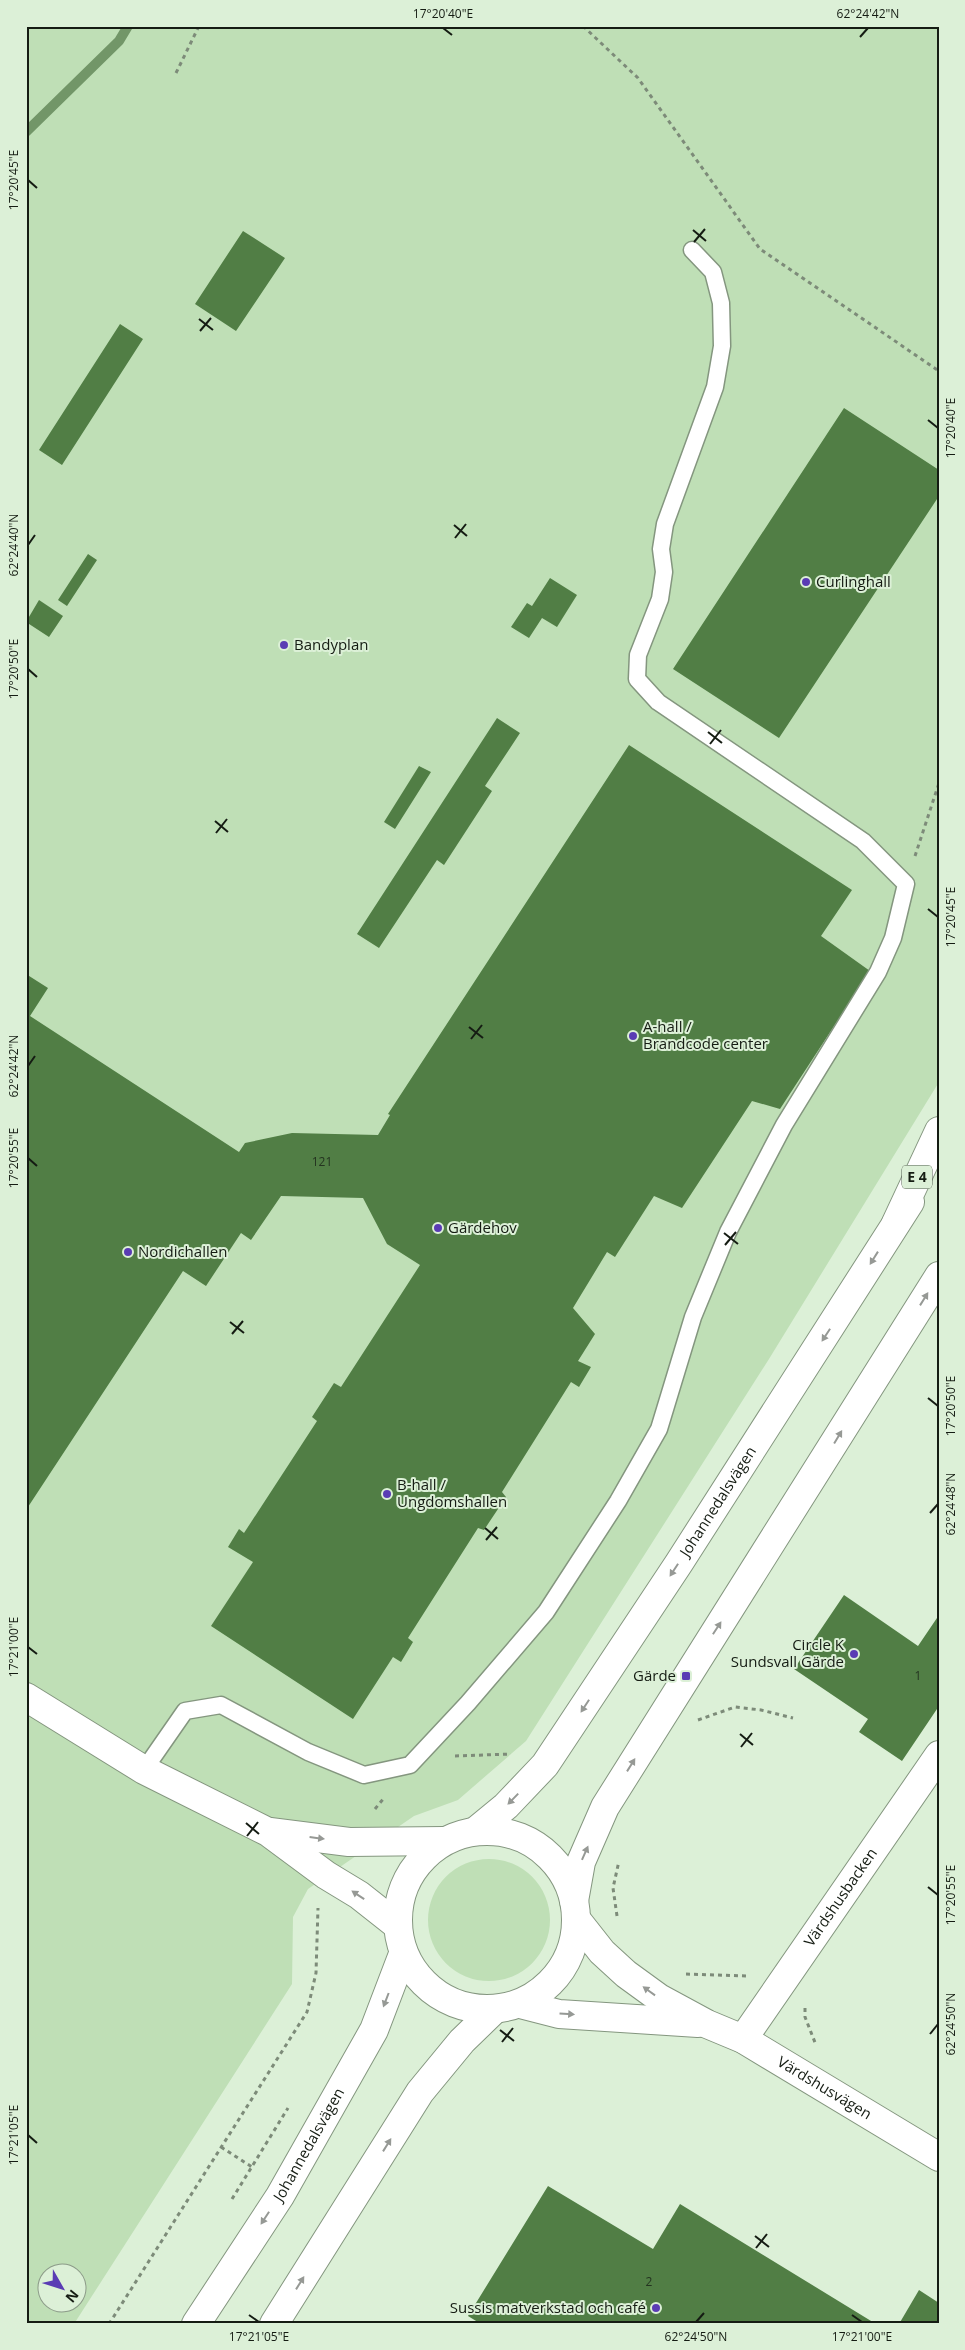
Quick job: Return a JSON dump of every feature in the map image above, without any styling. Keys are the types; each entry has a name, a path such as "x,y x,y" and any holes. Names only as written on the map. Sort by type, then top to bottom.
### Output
{"main road":[{"name":"E 4","path":"896,1223 939,1131"},
{"name":"Johannedalsvägen","path":"478,1829 506,1806 545,1765 679,1563 896,1223 939,1160"},
{"path":"274,2324 420,2092 462,2041 507,2006 544,1989 561,1970 573,1945 581,1862 605,1807 939,1276"},
{"path":"26,1697 144,1770 268,1832 326,1875 359,1895 397,1925"},
{"name":"Värdshusbacken","path":"743,2039 939,1755"},
{"path":"507,2006 478,2010 446,2000 433,1992 416,1976 403,1954 397,1925 401,1894 417,1864 444,1842 478,1829 518,1836 534,1844 551,1858 561,1870 575,1910"},
{"path":"268,1832 349,1842 444,1842"},
{"name":"Värdshusvägen","path":"575,1910 602,1952 626,1974 659,1998 707,2024 743,2039 939,2157"},
{"name":"Johannedalsvägen","path":"196,2324 280,2196 374,2030 403,1954"},
{"name":"Värdshusvägen","path":"507,2006 558,2014 707,2024"}],"lane":[{"path":"144,1770 185,1711 220,1705 308,1752 364,1775 410,1765 468,1703 546,1612 618,1500 660,1429 693,1317 728,1232 784,1124 878,972 893,938 906,884 863,841 658,702 637,679 638,655 660,599 664,572 661,549 665,524 715,387 722,346 721,303 712,272 692,250"}],"path":[{"path":"176,73 199,26"},
{"path":"583,26 638,78 760,249 939,370"},
{"path":"906,884 939,783"},
{"path":"693,1722 735,1707 761,1710 794,1718"},
{"path":"349,1842 410,1765"},
{"path":"109,2324 307,2012 316,1973 316,1915 326,1875"},
{"path":"806,1999 804,2017 818,2049"},
{"path":"232,2199 288,2108"},
{"path":"221,2147 252,2168"}],"green space":[{"name":"Gärdehov","path":"26,26 939,26 939,1082 769,1359 526,1741 458,1800 414,1816 308,1889 293,1917 292,1984 88,2302 88,2262 38,2262 38,2312 82,2312 74,2324 26,2324"},
{"path":"489,1859 512,1863 532,1877 546,1897 550,1920 546,1943 532,1963 512,1977 489,1981 466,1977 446,1963 432,1943 428,1920 432,1897 446,1877 466,1863"}],"building":[{"path":"243,231 285,258 236,331 195,304"},
{"path":"120,324 143,339 62,465 39,450"},
{"name":"Curlinghall","path":"844,408 939,470 939,496 779,738 673,669"},
{"path":"88,554 97,560 67,606 58,600"},
{"path":"550,578 577,595 557,627 542,618 529,638 511,627 527,603 532,606"},
{"path":"39,600 63,616 49,637 26,622"},
{"path":"497,718 520,733 485,786 492,791 444,865 437,860 379,948 357,934"},
{"path":"629,745 852,890 821,936 870,971 780,1109 752,1101 682,1208 654,1196 615,1257 607,1252 573,1308 595,1334 578,1361 591,1367 579,1387 571,1382 502,1492 506,1497 484,1530 478,1528 408,1638 413,1642 401,1662 393,1657 353,1719 211,1626 253,1562 228,1547 239,1529 244,1533 317,1421 312,1417 334,1383 341,1387 420,1265 387,1244 363,1198 281,1196 251,1240 241,1233 206,1286 183,1271 26,1510 26,974 48,988 30,1016 239,1152 245,1143 292,1133 378,1135 390,1115 388,1114"},
{"path":"419,766 431,772 395,829 384,822"},
{"path":"844,1595 918,1646 939,1615 939,1706 902,1761 859,1732 868,1719 794,1669"},
{"path":"548,2186 653,2249 680,2204 876,2324 481,2324 468,2316"},
{"path":"919,2290 939,2303 939,2324 899,2324"}],"waterway":[{"path":"26,132 119,41 128,26"}],"place":[{"name":"Curlinghall","path":"806,582"},
{"name":"Bandyplan","path":"284,645"},
{"name":"A-hall / Brandcode center","path":"633,1036"},
{"name":"Gärdehov","path":"438,1228"},
{"name":"Nordichallen","path":"128,1252"},
{"name":"B-hall / Ungdomshallen","path":"387,1494"},
{"name":"Circle K Sundsvall Gärde","path":"854,1654"},
{"name":"Gärde","path":"686,1676"},
{"name":"Sussis matverkstad och café","path":"656,2308"}]}
